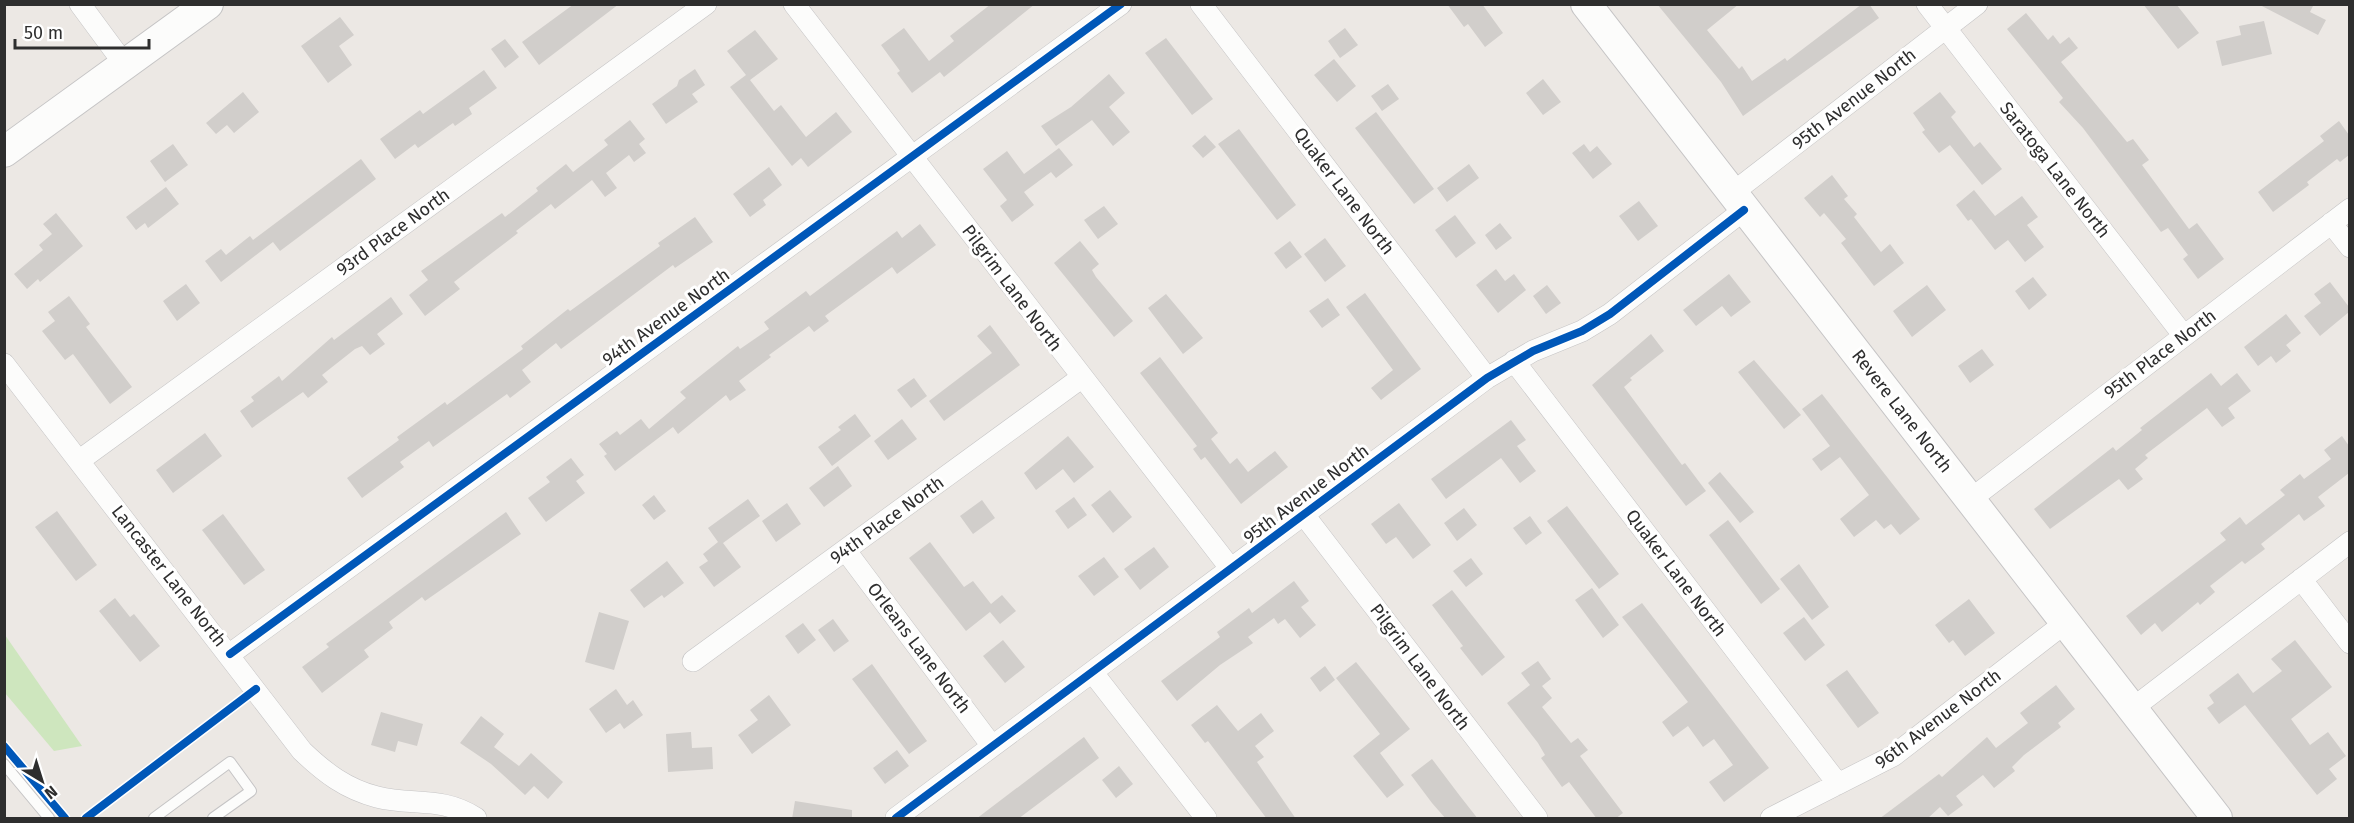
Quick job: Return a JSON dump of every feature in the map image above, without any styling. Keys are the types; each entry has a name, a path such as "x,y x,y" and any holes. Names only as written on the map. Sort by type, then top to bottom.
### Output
{"street":[{"path":"80,4 125,65"},
{"path":"4,152 208,4"},
{"name":"93rd Place North","path":"80,460 706,4"},
{"name":"Pilgrim Lane North","path":"795,4 1081,378 1231,569"},
{"name":"94th Avenue North","path":"230,654 1121,4"},
{"name":"Quaker Lane North","path":"1201,4 1487,378"},
{"name":"Revere Lane North","path":"1586,4 2217,819"},
{"name":"Saratoga Lane North","path":"1927,4 2184,336"},
{"name":"95th Avenue North","path":"896,819 1487,378 1514,361 1582,331 1610,314 1738,202 1977,4"},
{"name":"95th Place North","path":"1971,499 2349,209"},
{"path":"2331,224 2349,247"},
{"name":"Quaker Lane North","path":"1514,361 1839,784"},
{"name":"Lancaster Lane North","path":"4,364 303,751 324,772 348,788 378,798 436,802 464,811 476,819"},
{"name":"94th Place North","path":"693,661 1081,378"},
{"name":"Pilgrim Lane North","path":"1304,515 1537,819"},
{"path":"2133,708 2349,542"},
{"name":"Orleans Lane North","path":"846,551 992,746"},
{"path":"2301,579 2349,643"},
{"name":"96th Avenue North","path":"1771,819 1808,797 1893,756 2065,622"},
{"path":"1093,673 1206,819"}],"lane":[{"path":"154,819 230,762 251,791 213,819"},
{"path":"4,764 49,819"}],"green space":[{"path":"5,635 82,746 54,751 5,693"}],"building":[{"path":"574,4 619,4 539,65 522,42"},
{"path":"991,4 1035,4 944,77 940,72 912,93 897,73 900,71 881,45 904,28 929,61 954,41 950,36"},
{"path":"1447,4 1482,4 1503,33 1485,47 1468,24 1464,27"},
{"path":"1657,4 1739,4 1707,30 1739,69 1742,66 1752,81 1785,58 1787,61 1862,4 1869,4 1879,18 1743,116 1721,82"},
{"path":"2143,4 2176,4 2199,33 2178,49"},
{"path":"2258,4 2314,4 2310,12 2326,20 2318,35"},
{"path":"2026,13 2048,40 2053,35 2060,44 2069,37 2078,48 2061,62 2127,142 2133,139 2149,160 2142,165 2189,229 2197,223 2224,259 2198,279 2183,259 2188,255 2168,228 2161,232 2083,128 2059,102 2063,98 2007,29"},
{"path":"340,17 354,35 339,46 352,65 328,83 301,46"},
{"path":"2264,21 2272,54 2222,66 2216,41 2241,35 2239,26"},
{"path":"1345,28 1358,45 1340,58 1328,41"},
{"path":"755,30 778,59 750,80 774,111 781,105 806,137 836,112 852,132 808,167 801,158 792,166 730,87 746,75 727,51"},
{"path":"1166,38 1213,99 1192,115 1145,53"},
{"path":"505,39 519,57 505,68 491,49"},
{"path":"1334,59 1356,86 1337,102 1314,75"},
{"path":"695,69 705,85 692,94 698,102 666,124 652,104 677,86 679,80"},
{"path":"484,70 497,88 469,108 472,114 455,126 453,123 418,148 415,144 395,159 380,139 420,110 423,114"},
{"path":"1109,74 1125,93 1109,107 1130,132 1113,146 1092,120 1056,146 1041,126 1071,107"},
{"path":"1543,79 1561,102 1543,115 1526,93"},
{"path":"1388,84 1399,99 1382,111 1371,96"},
{"path":"243,92 259,112 234,133 227,125 216,134 206,123"},
{"path":"1940,92 1956,112 1951,117 1974,147 1980,142 2002,169 1982,185 1950,145 1939,153 1922,132 1925,130 1913,113"},
{"path":"1376,112 1434,189 1414,204 1355,128"},
{"path":"630,120 645,139 639,144 646,153 634,162 629,155 606,173 617,188 605,197 592,180 555,209 551,204 516,231 518,233 454,282 460,289 425,316 409,295 428,280 421,271 502,213 505,217 538,191 536,188 566,164 573,172 608,145 604,140"},
{"path":"2339,121 2349,135 2349,155 2340,162 2337,159 2307,182 2309,185 2273,212 2258,192 2324,141 2320,136"},
{"path":"1239,129 1296,205 1277,220 1218,144"},
{"path":"1205,135 1216,147 1203,158 1192,146"},
{"path":"173,144 188,165 165,182 150,161"},
{"path":"1584,144 1590,152 1597,146 1612,164 1593,179 1572,153"},
{"path":"1059,148 1073,165 1056,178 1051,172 1024,192 1034,205 1012,222 1000,206 1007,200 983,169 1007,151 1024,174"},
{"path":"361,159 376,179 280,251 273,242 221,282 205,261 221,249 226,255 250,236 253,240"},
{"path":"1469,164 1479,178 1447,202 1437,188"},
{"path":"769,167 782,185 763,200 766,205 750,217 733,194"},
{"path":"1832,175 1848,196 1844,199 1857,214 1854,217 1881,252 1890,244 1904,263 1874,286 1841,243 1846,239 1824,213 1820,217 1804,198"},
{"path":"166,187 179,204 148,228 145,223 136,230 126,217"},
{"path":"1974,190 1995,216 2022,196 2038,217 2027,225 2044,247 2025,262 2008,240 1995,250 1971,219 1968,221 1956,205"},
{"path":"1639,201 1658,226 1638,241 1619,216"},
{"path":"1104,206 1118,224 1098,239 1084,220"},
{"path":"56,213 83,246 40,282 38,279 27,289 14,274 43,250 39,245 52,234 43,224"},
{"path":"1455,215 1476,243 1456,258 1435,230"},
{"path":"695,217 713,242 675,268 673,265 561,349 556,343 522,370 531,382 510,398 507,394 433,447 429,441 400,462 404,467 362,498 347,478 399,440 397,437 445,402 447,405 523,349 521,346 568,309 570,311 660,246 658,243"},
{"path":"1500,223 1512,238 1496,250 1485,235"},
{"path":"920,224 936,245 897,274 892,267 825,316 829,321 814,332 809,326 769,355 771,357 739,381 746,390 730,401 726,395 678,434 673,427 615,471 604,456 607,454 599,444 617,431 620,435 641,419 649,429 686,398 680,392 738,346 740,349 769,329 764,322 806,291 810,296 897,231 902,238"},
{"path":"1325,238 1346,266 1325,282 1304,254"},
{"path":"1080,241 1099,264 1092,270 1096,277 1133,321 1114,337 1054,263"},
{"path":"1290,241 1302,257 1286,269 1274,253"},
{"path":"1496,269 1505,281 1514,274 1526,290 1498,313 1476,285"},
{"path":"1729,274 1751,302 1731,317 1722,306 1696,326 1683,310"},
{"path":"2033,277 2047,295 2029,310 2015,291"},
{"path":"2330,282 2349,307 2349,312 2320,336 2304,316 2321,303 2314,294"},
{"path":"186,284 200,303 177,321 163,301"},
{"path":"1547,285 1561,303 1546,314 1533,296"},
{"path":"1927,285 1946,310 1912,337 1893,311"},
{"path":"1365,293 1421,369 1381,400 1371,388 1393,370 1346,307"},
{"path":"1166,294 1203,338 1183,354 1148,308"},
{"path":"69,296 90,324 86,327 132,387 110,404 73,354 65,360 42,331 55,321 48,312"},
{"path":"391,297 403,314 377,334 385,344 370,355 362,346 355,349 322,375 328,382 308,398 303,392 252,428 240,411 254,401 251,397 279,376 282,381 332,337 334,340"},
{"path":"1328,298 1340,315 1322,328 1309,311"},
{"path":"2286,314 2301,333 2286,345 2291,351 2276,363 2271,356 2258,366 2244,347"},
{"path":"990,325 1020,365 944,421 929,401 992,353 977,336"},
{"path":"1651,334 1664,351 1630,378 1632,380 1624,387 1682,465 1685,463 1706,491 1686,506 1592,385"},
{"path":"1982,349 1994,365 1970,383 1958,366"},
{"path":"1160,357 1218,433 1211,439 1230,464 1237,458 1248,472 1275,451 1288,467 1241,504 1205,457 1201,460 1193,449 1197,446 1140,373"},
{"path":"1754,360 1801,415 1784,429 1738,372"},
{"path":"2211,373 2221,386 2237,373 2251,391 2228,408 2235,418 2222,427 2207,408 2145,455 2148,458 2135,469 2143,479 2128,490 2119,479 2050,529 2034,509 2113,447 2116,451 2142,430 2140,428"},
{"path":"914,378 927,396 911,408 897,390"},
{"path":"1822,394 1920,519 1900,535 1891,524 1884,529 1876,520 1854,537 1840,519 1869,495 1840,457 1821,471 1812,459 1830,446 1802,409"},
{"path":"855,414 871,436 832,466 818,447 841,430 838,427"},
{"path":"902,419 917,439 888,460 874,441"},
{"path":"1511,420 1526,440 1517,446 1536,471 1520,483 1501,458 1446,499 1431,479"},
{"path":"205,433 222,456 173,493 156,470"},
{"path":"1068,436 1094,467 1074,483 1063,469 1036,490 1024,473"},
{"path":"2342,436 2349,446 2349,473 2318,497 2325,506 2304,521 2299,514 2261,544 2265,549 2245,564 2242,561 2210,586 2215,592 2200,605 2198,602 2162,632 2155,623 2141,635 2126,616 2226,540 2220,533 2240,517 2246,525 2285,495 2280,490 2300,474 2304,479 2331,459 2324,450"},
{"path":"571,458 584,475 576,481 585,493 546,522 528,498 550,482 546,477"},
{"path":"838,466 852,486 824,507 809,488"},
{"path":"1720,472 1754,512 1740,523 1708,483"},
{"path":"1110,490 1132,517 1113,533 1091,505"},
{"path":"654,495 666,511 654,520 642,505"},
{"path":"1074,497 1087,515 1068,529 1055,511"},
{"path":"748,499 760,516 723,543 741,567 714,587 699,567 708,561 703,554 718,542 708,528"},
{"path":"982,500 995,518 973,534 960,516"},
{"path":"787,503 801,524 776,542 762,521"},
{"path":"1399,503 1431,545 1413,559 1396,537 1386,544 1371,524"},
{"path":"1567,506 1619,574 1599,589 1547,521"},
{"path":"1464,508 1477,525 1457,541 1444,523"},
{"path":"57,511 97,565 76,581 35,527"},
{"path":"506,512 521,534 425,601 422,597 389,622 393,628 364,650 369,657 322,693 302,667 329,647 326,644"},
{"path":"223,514 265,570 244,585 202,530"},
{"path":"1530,516 1542,533 1526,545 1513,528"},
{"path":"1728,520 1780,589 1761,604 1709,535"},
{"path":"930,542 964,587 973,581 991,604 1002,595 1016,611 1000,624 990,612 966,631 909,558"},
{"path":"1154,547 1169,567 1140,590 1124,569"},
{"path":"1104,557 1119,577 1094,596 1078,576"},
{"path":"1471,558 1483,574 1466,587 1453,571"},
{"path":"667,561 684,583 664,598 662,595 644,608 630,590"},
{"path":"1799,564 1829,607 1812,620 1780,579"},
{"path":"1294,581 1309,601 1301,607 1316,625 1300,638 1285,619 1278,624 1274,618 1248,637 1253,643 1220,665 1177,701 1161,681 1220,637 1217,632 1249,608 1252,613"},
{"path":"1592,588 1619,625 1603,638 1575,600"},
{"path":"1452,590 1505,657 1482,676 1460,648 1463,646 1432,605"},
{"path":"115,598 130,617 134,614 160,646 140,662 99,611"},
{"path":"1969,599 1995,633 1965,656 1953,640 1949,643 1935,625"},
{"path":"1642,603 1769,768 1724,802 1709,782 1733,765 1714,739 1703,747 1688,726 1673,737 1662,722 1688,702 1622,617"},
{"path":"599,612 629,621 614,670 585,662"},
{"path":"1804,617 1825,645 1805,661 1783,633"},
{"path":"833,619 849,641 834,652 818,630"},
{"path":"803,623 816,640 798,654 785,636"},
{"path":"1003,640 1025,667 1005,683 983,656"},
{"path":"2295,640 2332,687 2291,719 2310,745 2328,732 2346,756 2329,769 2337,779 2317,795 2245,705 2219,724 2207,708 2214,703 2209,695 2238,673 2253,693 2282,671 2271,659"},
{"path":"1538,661 1551,679 1542,686 1552,698 1542,707 1571,743 1578,738 1588,750 1580,756 1623,813 1615,819 1597,819 1569,782 1562,787 1541,758 1545,755 1538,743 1507,703 1530,685 1521,673"},
{"path":"1356,662 1410,729 1380,753 1404,785 1387,798 1353,756 1380,734 1336,678"},
{"path":"872,664 927,741 909,754 852,679"},
{"path":"1325,666 1335,680 1320,692 1310,678"},
{"path":"1847,670 1879,713 1858,728 1826,685"},
{"path":"2056,685 2075,709 2058,723 2061,727 2024,755 2012,767 2015,771 1994,788 1983,775 1956,796 1963,805 1948,816 1940,807 1927,819 1879,819 1939,774 1942,777 1987,737 1996,748 2028,723 2020,713"},
{"path":"616,689 627,705 633,700 643,715 624,729 620,723 606,733 589,709"},
{"path":"769,695 791,725 752,754 738,735 758,720 750,710"},
{"path":"1217,705 1238,731 1261,713 1274,731 1255,746 1264,757 1257,762 1296,819 1267,819 1208,741 1205,743 1191,725"},
{"path":"381,712 423,724 417,746 398,741 395,752 371,745"},
{"path":"481,716 504,734 494,747 519,766 531,753 563,782 548,799 534,786 525,795 491,764 460,743"},
{"path":"691,732 692,748 712,747 713,769 668,772 666,734"},
{"path":"1084,737 1099,758 1018,819 976,819"},
{"path":"897,750 909,766 885,784 873,768"},
{"path":"1432,759 1478,819 1446,819 1432,803 1411,775"},
{"path":"1119,766 1133,784 1116,798 1102,780"},
{"path":"795,801 852,810 852,819 792,819"}],"cycle path":[{"path":"230,654 1121,4"},
{"path":"896,818 1487,378 1533,351 1582,331 1610,314 1744,210"},
{"path":"86,818 256,689"},
{"path":"4,746 65,818"}]}
